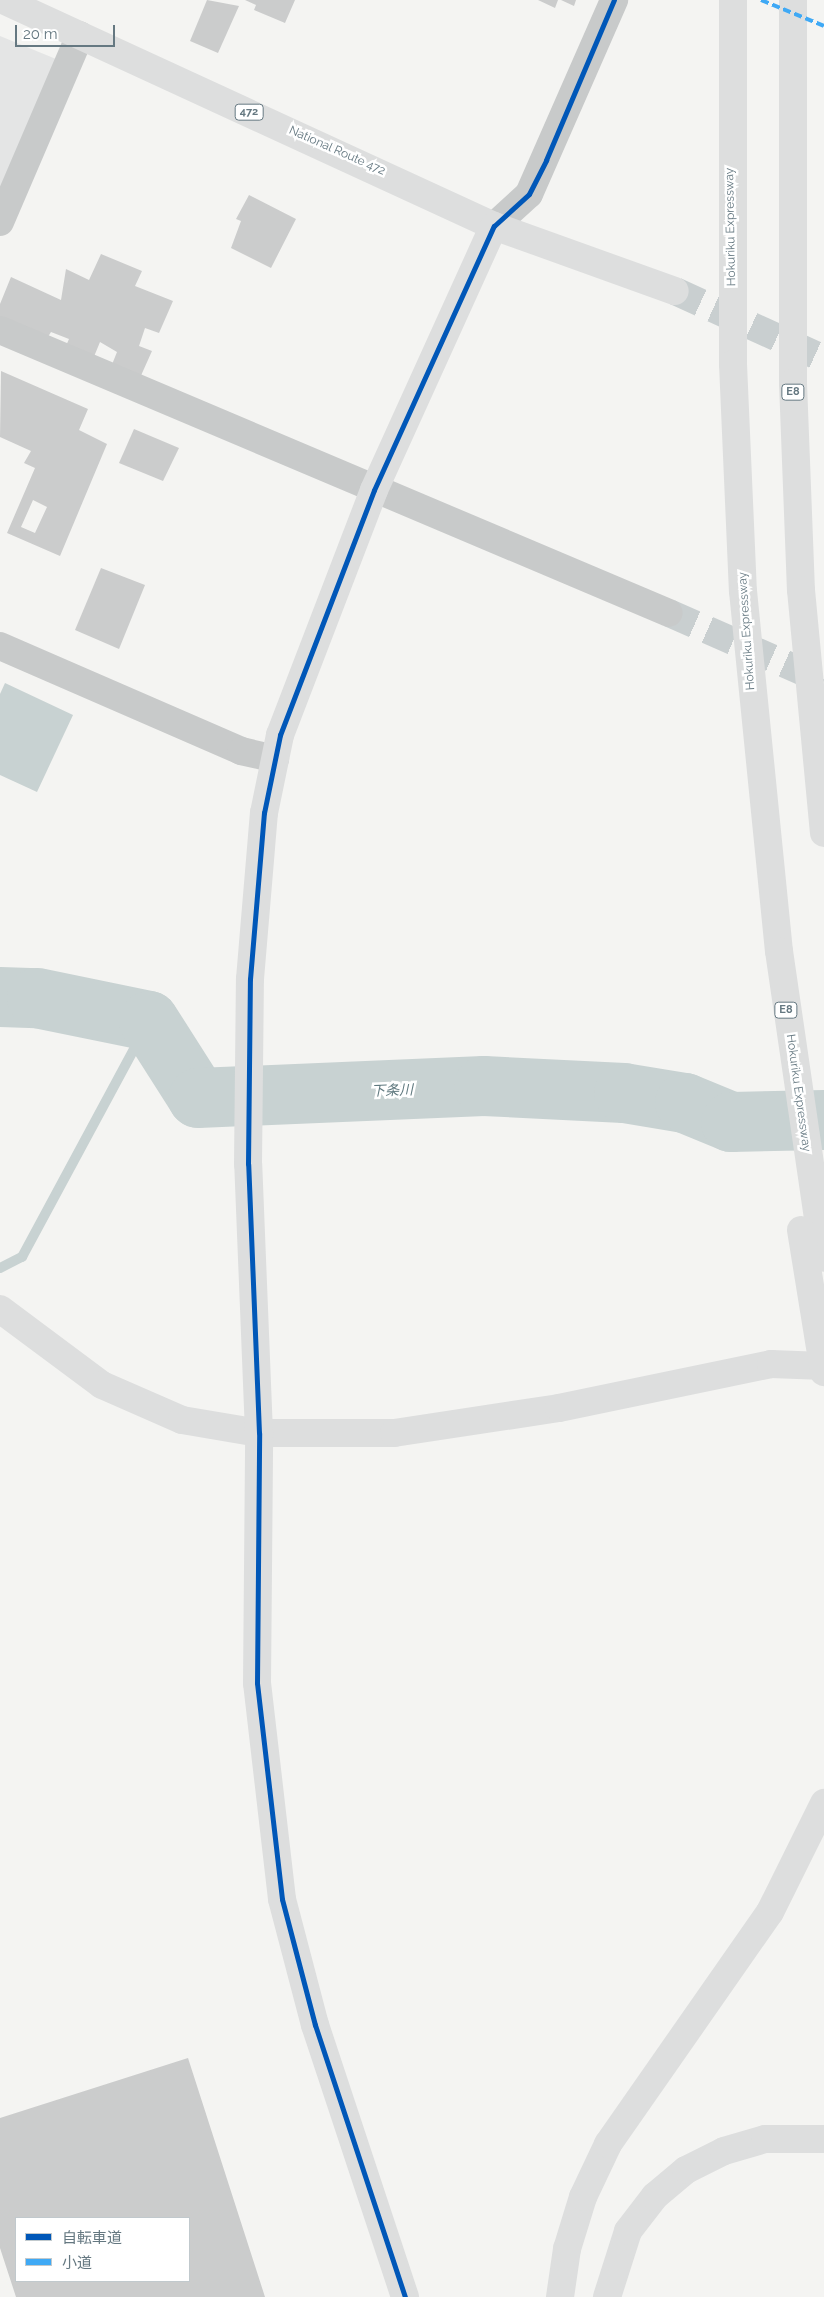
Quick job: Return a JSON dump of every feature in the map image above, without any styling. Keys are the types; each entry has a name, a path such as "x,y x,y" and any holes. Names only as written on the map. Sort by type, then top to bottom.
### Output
{"main road":[{"name":"National Route 472","path":"2,0 494,226 675,291"},
{"name":"Hokuriku Expressway","path":"733,0 733,344 750,761 797,1090 824,1258"},
{"name":"E8","path":"792,0 793,383 801,590 824,834"},
{"path":"405,2297 315,2025 282,1899 256,1683 259,1433 248,1164 250,980 264,813 280,735 374,490 494,226"},
{"path":"750,761 761,953 824,1372"},
{"path":"0,1309 102,1385 182,1420 259,1433 394,1433 559,1408 771,1364 824,1366"},
{"path":"560,2297 567,2249 583,2197 608,2144 770,1912 824,1802"},
{"path":"607,2297 628,2231 655,2196 686,2170 724,2151 765,2139 824,2139"}],"street":[{"path":"494,226 529,194 614,0"},
{"path":"0,222 80,36"},
{"path":"0,330 669,614"},
{"path":"0,646 241,751 275,760"}],"shaded area":[{"path":"0,36 56,59 0,188"},
{"path":"5,683 73,715 37,792 0,775 0,694"}],"building":[{"path":"207,0 239,6 218,53 190,41"},
{"path":"245,0 295,0 285,23 254,10 256,5"},
{"path":"538,0 558,0 555,8"},
{"path":"561,0 576,0 574,6"},
{"path":"249,195 296,219 271,268 231,248 241,221 236,219"},
{"path":"101,254 142,271 135,286 173,301 159,333 145,328 139,346 152,351 139,380 111,367 117,352 100,342 93,359 65,348 69,339 51,332 46,340 0,321 0,304 11,277 61,300 66,269 89,280"},
{"path":"1,371 88,409 79,430 107,444 60,556 7,533 35,468 24,463 31,451 0,437","holes":["33,500 47,507 35,533 21,527"]},
{"path":"134,429 179,448 163,481 119,463"},
{"path":"101,568 145,585 119,649 75,630"},
{"path":"188,2058 265,2297 16,2297 0,2248 0,2118"}],"waterway":[{"name":"下条川","path":"0,997 37,998 149,1021 198,1098 484,1086 624,1093 685,1103 731,1122 824,1120"},
{"path":"0,1268 22,1257 149,1021"}],"tunnel":[{"path":"675,291 824,359"},
{"path":"669,613 824,681"}],"marked path":[{"path":"761,0 824,26"}],"cycle path":[{"path":"405,2297 315,2025 282,1899 257,1683 259,1433 248,1164 250,979 264,813 280,735 374,490 494,226 529,194 546,160 614,0"}]}
